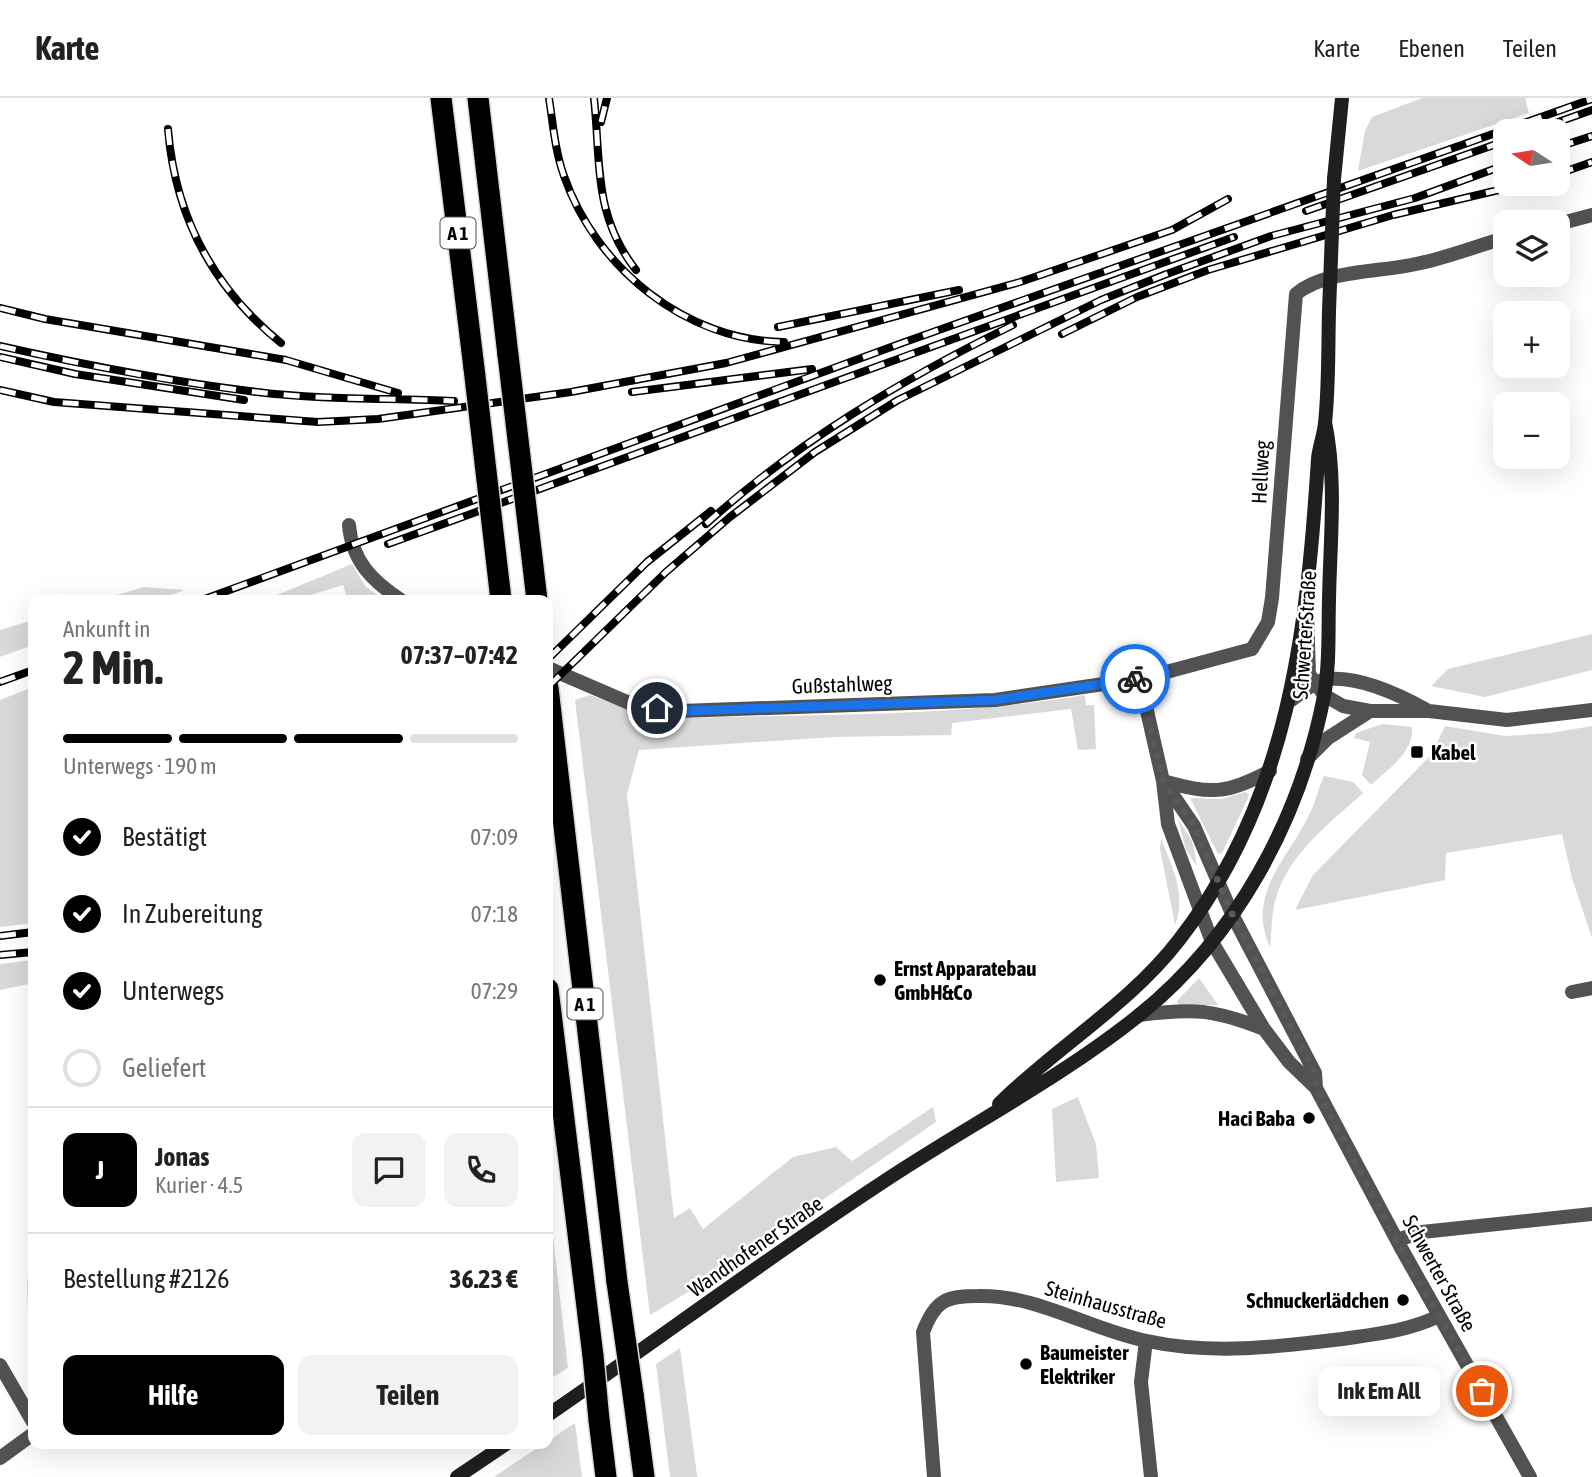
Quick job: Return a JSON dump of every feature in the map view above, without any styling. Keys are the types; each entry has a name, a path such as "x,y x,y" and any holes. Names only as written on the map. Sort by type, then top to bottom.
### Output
{"highway":[{"name":"A 1","path":"441,98 500,595"},
{"name":"A 1","path":"478,98 536,595"},
{"name":"A 1","path":"553,735 617,1282 644,1477"},
{"name":"A 1","path":"553,1030 606,1477"}],"main road":[{"name":"Schwerter Straße","path":"1199,911 1217,883 1270,771 1290,701 1299,630 1307,603 1318,455 1325,422 1334,179 1342,98"},
{"name":"Schwerter Straße","path":"1233,916 1274,844 1307,759 1321,687 1332,457 1325,422"},
{"name":"Wandhofener Straße","path":"988,1114 1017,1086 1100,1019 1157,965 1178,942 1199,911"},
{"name":"Wandhofener Straße","path":"553,1412 879,1184 1056,1074 1139,1015 1212,942 1233,916"},
{"path":"457,1477 499,1449"}],"street":[{"path":"1570,221 1592,215"},
{"name":"Hellweg","path":"1144,678 1252,649 1268,622 1296,294 1305,287 1329,280 1417,264 1493,242"},
{"path":"349,525 359,562 375,583 393,595"},
{"path":"1307,603 1308,662 1321,687 1343,706 1370,711 1429,711 1507,720 1592,710"},
{"name":"Gußstahlweg","path":"553,670 635,705 680,711 995,700 1144,678"},
{"path":"1144,678 1147,711 1163,781 1168,824 1199,911"},
{"path":"1290,701 1321,687 1349,681 1401,696 1429,711"},
{"path":"1307,759 1328,738 1370,711"},
{"path":"1163,781 1214,792 1235,789 1270,771"},
{"path":"1163,781 1194,826 1217,883"},
{"name":"Schwerter Straße","path":"1217,883 1303,1048 1315,1073 1316,1088"},
{"name":"Schwerter Straße","path":"1199,911 1212,942 1264,1029 1289,1062 1316,1088 1396,1240 1530,1477"},
{"path":"1572,992 1592,988"},
{"path":"1139,1015 1202,1009 1226,1014 1264,1029"},
{"path":"1396,1240 1422,1232 1592,1214"},
{"name":"Steinhausstraße","path":"934,1477 923,1332 932,1310 947,1299 981,1295 1028,1303 1146,1341 1212,1349 1281,1347 1413,1328 1439,1316"},
{"path":"1146,1341 1141,1382 1152,1477"},
{"path":"0,1364 28,1413"},
{"path":"0,1458 28,1438"}],"shaded area":[{"path":"1422,98 1525,98 1529,113 1511,119 1493,119 1493,125 1358,171 1365,131 1372,117"},
{"path":"352,564 366,587 378,595 346,595 343,585 310,595 277,595"},
{"path":"144,587 185,590 171,595 117,595"},
{"path":"28,622 28,647 0,657 0,630"},
{"path":"1592,634 1592,670 1485,697 1431,686 1448,669"},
{"path":"28,689 28,924 0,927 0,700"},
{"path":"590,695 645,715 690,718 938,711 1085,695 1086,705 1094,705 1096,749 1078,750 1071,709 952,723 951,735 833,737 639,750 627,794 674,1218 690,1208 703,1229 793,1157 836,1147 852,1161 933,1107 936,1122 693,1289 650,1315 575,700"},
{"path":"1382,724 1412,727 1412,736 1399,760 1371,785 1362,775 1370,742 1354,738 1356,733"},
{"path":"1445,726 1505,736 1551,733 1592,726 1592,938 1572,878 1562,834 1446,853 1445,880 1295,910 1313,875 1431,755"},
{"path":"1324,776 1353,782 1363,793 1312,840 1290,867 1274,904 1270,947 1264,928 1266,894 1280,863 1310,812"},
{"path":"1245,792 1249,794 1248,798 1222,853 1218,854 1190,798 1222,799"},
{"path":"1178,819 1192,841 1197,866 1186,850"},
{"path":"1161,838 1179,892 1175,925 1160,849"},
{"path":"28,961 28,984 0,990 0,964"},
{"path":"1199,978 1218,1005 1179,1005 1177,1001"},
{"path":"1078,1097 1096,1144 1099,1178 1056,1182 1052,1109"},
{"path":"553,1236 568,1368 553,1377"},
{"path":"680,1348 698,1477 670,1477 656,1364"},
{"path":"575,1423 582,1477 494,1477 536,1449 553,1449 553,1438"}],"railway":[{"path":"549,98 556,147 564,176 579,210 598,241 622,269 649,293 680,313 713,329 748,338 784,342"},
{"path":"594,98 599,166 606,209 612,229 636,270"},
{"path":"601,122 607,98"},
{"path":"216,595 902,343 1592,99"},
{"path":"1567,119 1592,110"},
{"path":"168,129 179,191 202,248 236,299 281,343"},
{"path":"1570,143 1592,136"},
{"path":"1306,211 1493,145"},
{"path":"1570,170 1592,162"},
{"path":"553,682 666,572 730,517 815,452 898,400 1101,300 1164,275 1271,236 1415,198 1493,169"},
{"path":"1062,334 1137,297 1208,270 1393,215 1493,191"},
{"path":"0,390 54,402 318,422 378,419 571,392 726,363 1020,282 1172,230 1228,199"},
{"path":"388,544 1234,237"},
{"path":"778,327 959,290"},
{"path":"0,308 45,319 286,360 398,393"},
{"path":"706,524 777,466 852,414 931,367 1013,325"},
{"path":"0,346 128,372 281,395 454,401"},
{"path":"0,357 75,374 244,400"},
{"path":"632,392 812,369"},
{"path":"553,654 647,562 711,511"},
{"path":"0,682 28,672"},
{"path":"0,936 28,933"},
{"path":"0,955 28,952"}],"way so far":[{"path":"1135,679 1144,678 1147,711 1163,781 1194,826 1233,916 1315,1073 1316,1088 1399,1246 1482,1391"}],"place":[{"name":"Kabel","path":"1417,752"},
{"name":"Ernst Apparatebau GmbH&Co","path":"880,980"},
{"name":"Haci Baba","path":"1309,1118"},
{"name":"Schnuckerlädchen","path":"1403,1300"},
{"name":"Baumeister Elektriker","path":"1026,1364"},
{"name":"Ink Em All","path":"1482,1391"}],"route":[{"path":"657,708 680,711 995,700 1135,679"}]}
